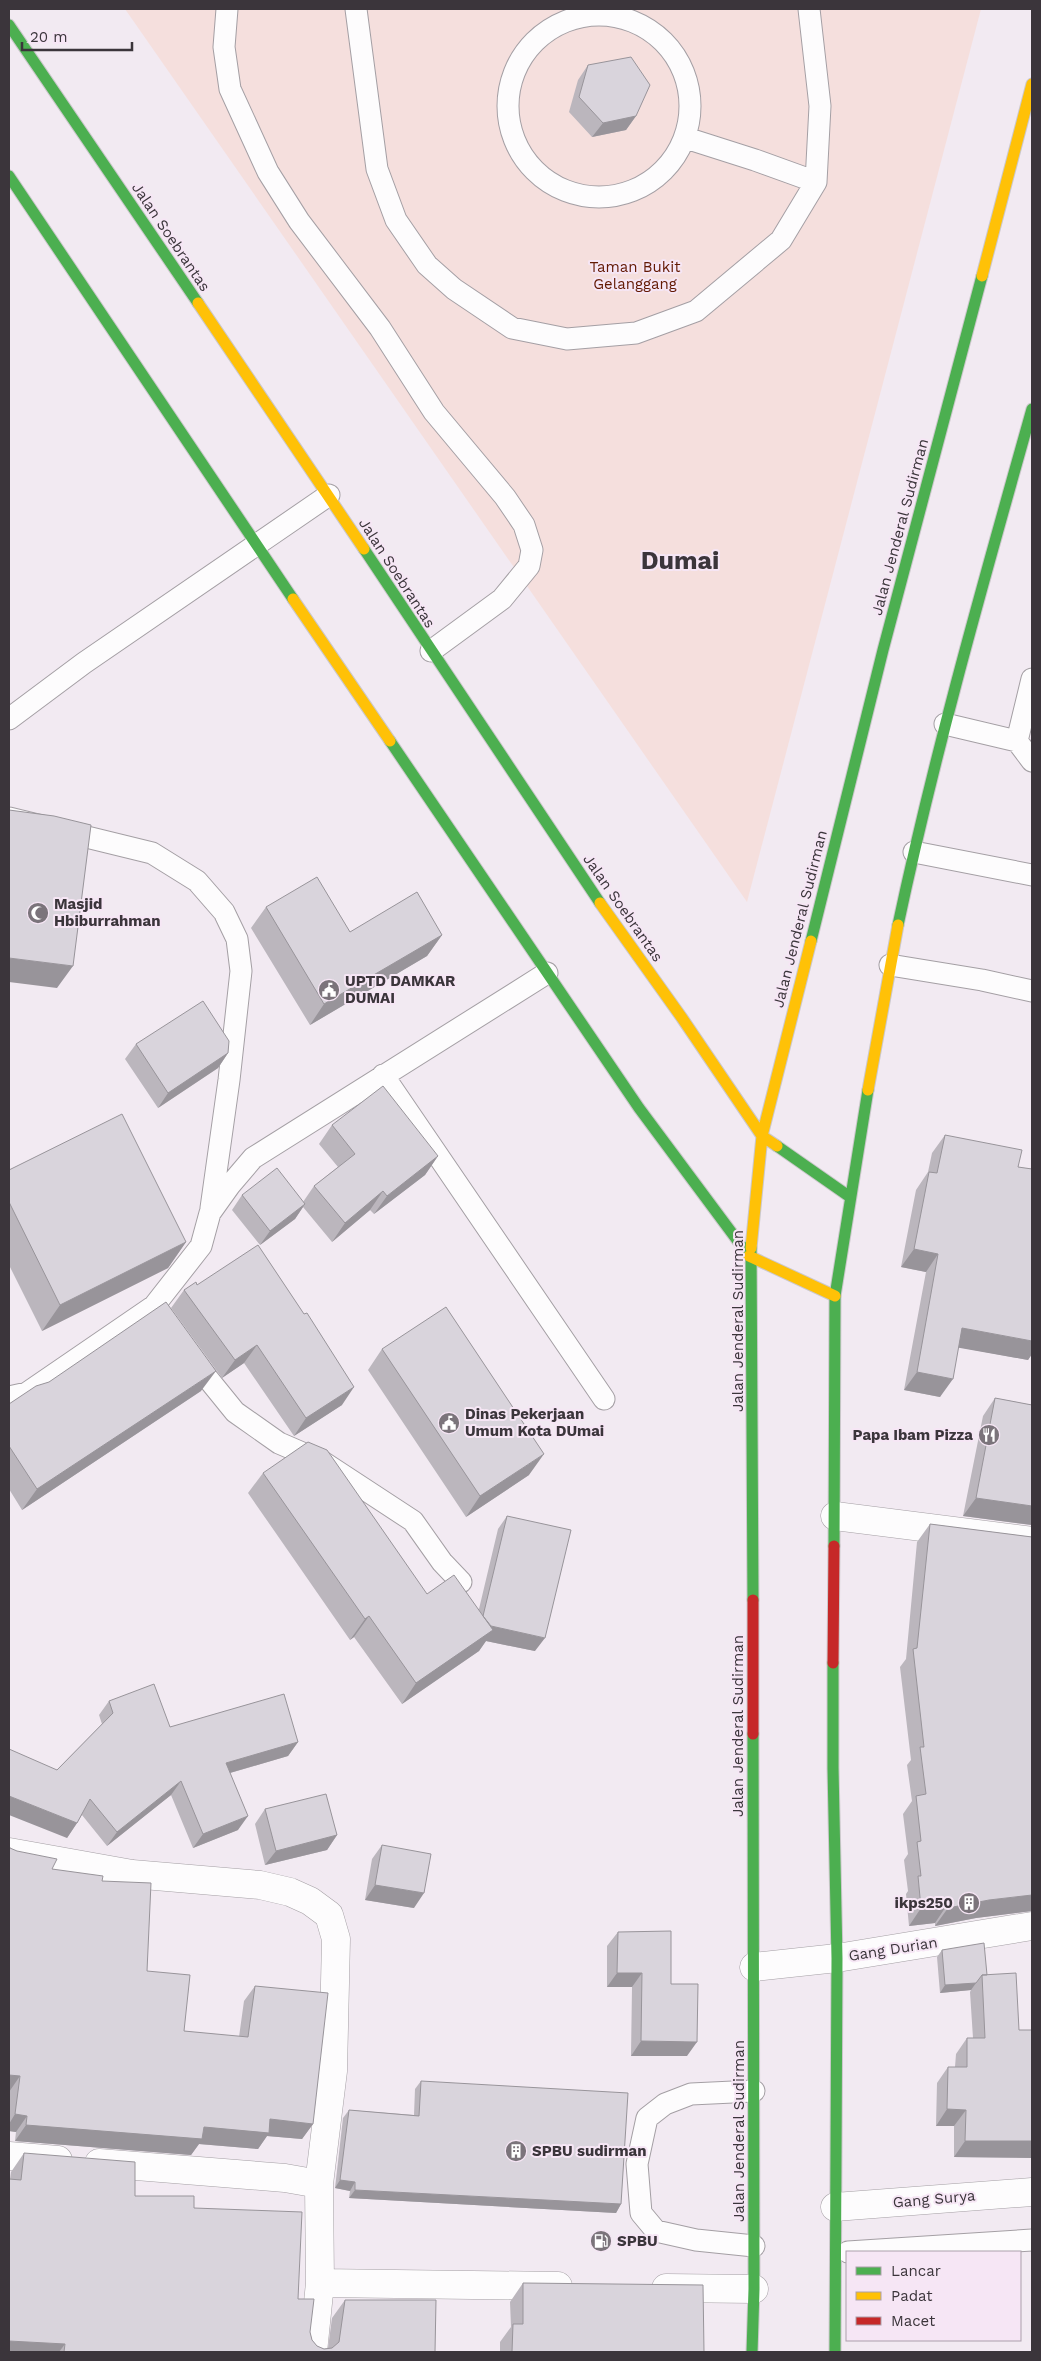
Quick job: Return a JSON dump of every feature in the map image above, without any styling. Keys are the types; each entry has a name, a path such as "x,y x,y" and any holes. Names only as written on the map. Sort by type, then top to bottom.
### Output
{"main road":[{"name":"Jalan Soebrantas","path":"9,25 329,495 430,652 762,1136"},
{"name":"Jalan Jenderal Sudirman","path":"752,2352 754,2289 753,1351 750,1257 762,1136 881,660 1032,84"},
{"path":"9,176 256,546 343,670 639,1108 750,1257 835,1296"},
{"path":"835,2352 844,2253 835,2208 837,1958 833,1768 835,1296 890,965 914,852 945,724 1032,409"},
{"path":"762,1136 850,1197"}],"street":[{"path":"835,1516 1032,1541"},
{"path":"9,1852 132,1874 260,1885 290,1892 310,1901 330,1915 336,1939 333,2071 318,2184 320,2283 313,2352"},
{"name":"Gang Durian","path":"754,1967 837,1958 1032,1926"},
{"path":"9,2156 284,2178 318,2184"},
{"name":"Gang Surya","path":"835,2208 1032,2192"},
{"path":"320,2283 586,2286"},
{"path":"646,2287 754,2289"}],"lane":[{"path":"227,9 224,46 230,89 268,172 299,221 380,328 434,412 505,497 524,525 532,550 529,566 502,599 430,652"},
{"path":"356,9 378,169 396,220 427,265 454,290 512,328 567,339 636,333 696,311 781,240 816,182 820,106 809,9"},
{"path":"600,11 636,20 665,40 685,69 692,103 686,138 666,169 636,190 600,198 564,191 533,171 513,140 506,104 515,68 536,38 567,14 600,11"},
{"path":"686,138 816,182"},
{"path":"9,719 84,663 329,495"},
{"path":"1016,741 1032,679"},
{"path":"945,724 1016,741 1032,762"},
{"path":"9,818 152,853 197,880 224,912 236,939 241,971 229,1080 210,1214 201,1246 159,1313 27,1393 9,1397"},
{"path":"914,852 1032,875"},
{"path":"890,965 1032,991"},
{"path":"210,1214 230,1185 253,1158 548,973"},
{"path":"383,1075 604,1399"},
{"path":"178,1340 235,1412 280,1443 323,1462 413,1521 442,1562 461,1582"},
{"path":"754,2091 691,2094 665,2104 647,2118 637,2164 641,2213 656,2231 696,2240 754,2246"},
{"path":"873,2251 1032,2240"}],"green space":[{"name":"Taman Bukit Gelanggang","path":"125,9 981,9 747,902"}],"building":[{"path":"631,57 650,85 636,116 603,123 579,97 588,65"},
{"name":"Masjid Hbiburrahman","path":"9,810 54,816 91,825 73,966 9,958"},
{"name":"UPTD DAMKAR DUMAI","path":"317,877 350,932 417,892 442,935 324,1004 266,907"},
{"path":"203,1001 229,1041 228,1053 168,1093 136,1044"},
{"path":"383,1086 438,1156 387,1196 383,1191 345,1223 314,1186 355,1154 332,1125"},
{"path":"122,1114 186,1242 60,1305 9,1202 9,1170"},
{"path":"945,1135 1022,1150 1018,1167 1032,1169 1032,1341 962,1328 953,1379 917,1372 938,1254 914,1249 929,1172 937,1173"},
{"path":"277,1168 305,1204 270,1231 242,1195"},
{"path":"258,1245 304,1314 307,1313 354,1387 306,1418 257,1345 235,1360 184,1290 196,1282 197,1285"},
{"path":"166,1302 216,1371 37,1489 9,1446 9,1404 36,1386 49,1382"},
{"name":"Dinas Pekerjaan Umum Kota DUmai","path":"446,1307 544,1454 480,1496 382,1349"},
{"path":"995,1398 1032,1405 1032,1506 976,1498"},
{"path":"308,1442 327,1450 427,1594 454,1575 493,1630 416,1683 369,1616 365,1619 263,1473"},
{"path":"507,1516 571,1530 545,1638 491,1626 483,1616"},
{"path":"930,1524 1032,1537 1032,1895 989,1900 948,1908 947,1905 921,1908 918,1876 921,1876 917,1842 921,1841 916,1796 926,1794 920,1747 924,1747 913,1649 917,1648"},
{"path":"154,1684 170,1727 284,1694 298,1742 226,1763 248,1816 203,1834 181,1781 117,1832 90,1799 77,1823 9,1796 9,1749 57,1770 113,1713 109,1701"},
{"path":"326,1794 337,1835 276,1851 265,1809"},
{"path":"382,1845 431,1854 424,1893 375,1885"},
{"path":"9,1846 17,1851 57,1859 52,1869 103,1876 102,1881 151,1883 147,1971 190,1975 184,2031 248,2037 255,1986 328,1993 313,2124 270,2119 269,2133 204,2127 202,2139 26,2125 27,2116 15,2114 20,2076 9,2075"},
{"path":"671,1931 671,1984 698,1984 697,2042 641,2041 642,1973 617,1973 618,1932"},
{"path":"984,1943 987,1975 982,1975 976,1983 945,1985 942,1950"},
{"path":"1016,1973 1019,2030 1032,2030 1032,2141 965,2141 966,2110 947,2109 948,2067 967,2067 967,2038 985,2038 982,1975"},
{"name":"SPBU sudirman","path":"421,2081 628,2093 621,2204 355,2190 355,2182 340,2180 349,2110 419,2116"},
{"path":"24,2153 135,2162 135,2196 194,2196 194,2208 302,2212 298,2299 314,2299 310,2332 312,2340 317,2346 324,2349 332,2348 339,2342 345,2300 436,2300 435,2352 64,2352 65,2344 9,2341 9,2179 21,2180"},
{"path":"523,2283 703,2285 704,2352 512,2352 513,2324 523,2324"}],"traffic: fast":[{"path":"9,25 198,303"},
{"path":"9,176 293,599"},
{"path":"811,941 883,650 982,276"},
{"path":"898,925 944,730 1032,409"},
{"path":"364,549 600,903"},
{"path":"390,741 639,1108 749,1256"},
{"path":"834,1546 835,1296 868,1090"},
{"path":"777,1146 850,1197"},
{"path":"751,1248 753,1600"},
{"path":"833,1663 837,1958 835,2352"},
{"path":"752,2352 754,2289 753,1734"}],"traffic: slow":[{"path":"982,276 1032,84"},
{"path":"198,303 364,549"},
{"path":"293,599 390,741"},
{"path":"600,903 682,1018 762,1136 777,1146"},
{"path":"868,1090 898,925"},
{"path":"751,1248 762,1136 811,941"},
{"path":"749,1256 835,1296"}],"traffic: jam":[{"path":"833,1663 834,1546"},
{"path":"753,1600 753,1734"}],"place":[{"name":"Masjid Hbiburrahman","path":"38,913"},
{"name":"UPTD DAMKAR DUMAI","path":"329,990"},
{"name":"Dinas Pekerjaan Umum Kota DUmai","path":"449,1423"},
{"name":"Papa Ibam Pizza","path":"989,1435"},
{"name":"ikps250","path":"969,1903"},
{"name":"SPBU sudirman","path":"516,2151"},
{"name":"SPBU","path":"601,2241"}],"district":[{"name":"Dumai","path":"680,560"}]}
